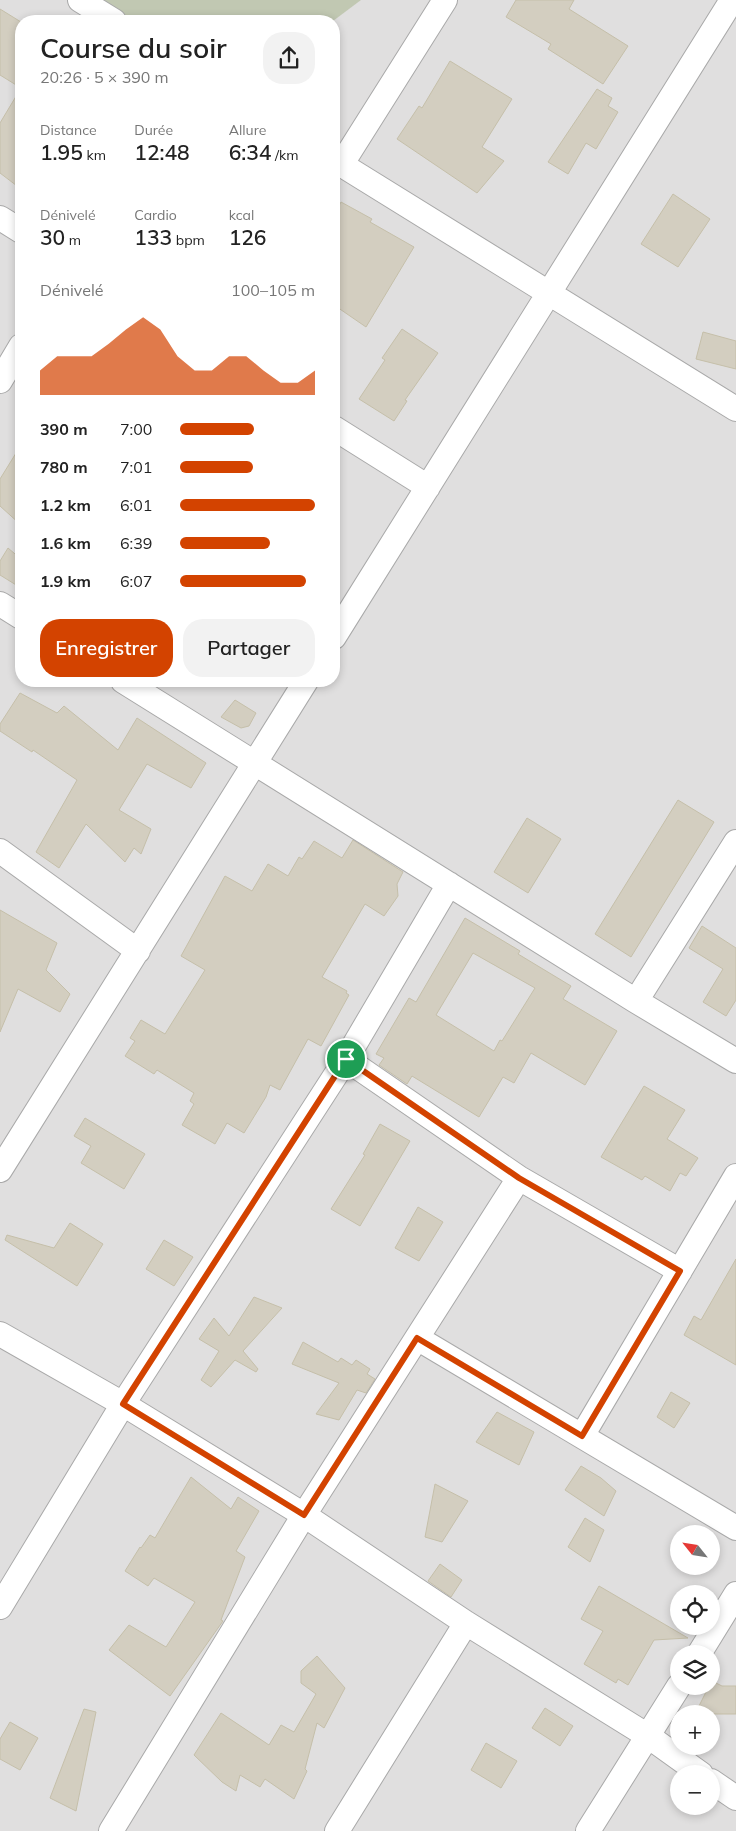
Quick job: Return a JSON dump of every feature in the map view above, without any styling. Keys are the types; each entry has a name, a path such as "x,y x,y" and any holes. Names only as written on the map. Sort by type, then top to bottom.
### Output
{"street":[{"path":"80,0 104,15"},
{"path":"340,159 445,0"},
{"path":"340,628 732,0"},
{"path":"340,163 736,409"},
{"path":"0,218 15,227"},
{"path":"0,381 15,356"},
{"path":"340,432 428,487"},
{"path":"0,604 15,613"},
{"path":"134,687 636,1001 736,1061"},
{"path":"0,1170 302,687"},
{"path":"636,1001 736,842"},
{"path":"0,851 138,951"},
{"path":"0,1607 123,1404 346,1059 449,884"},
{"path":"346,1059 519,1178 680,1271"},
{"path":"582,1436 736,1176"},
{"path":"111,1831 304,1515 519,1178"},
{"path":"0,1334 123,1404 304,1515 466,1623 648,1736 688,1765"},
{"path":"417,1338 736,1528"},
{"path":"705,1645 736,1594"},
{"path":"337,1831 466,1623"},
{"path":"588,1831 673,1695"},
{"path":"720,1787 736,1798"}],"shaded area":[{"path":"0,0 736,0 736,1831 0,1831"},
{"path":"80,0 361,0 340,16 104,15"}],"building":[{"path":"516,0 574,0 569,9 628,46 603,84 548,49 551,44 506,17"},
{"path":"0,9 15,18 15,84 0,75"},
{"path":"450,61 512,99 482,147 504,161 477,193 397,139 419,106 422,108"},
{"path":"597,89 612,98 608,106 618,112 596,149 586,143 568,174 548,162"},
{"path":"15,98 15,184 0,173 0,123"},
{"path":"673,194 710,219 678,267 641,244"},
{"path":"341,202 372,219 370,222 414,247 366,327 340,309"},
{"path":"402,329 438,353 405,400 407,401 394,421 359,399 385,360 382,358"},
{"path":"703,332 736,341 736,369 696,359"},
{"path":"15,455 15,520 0,506 0,479"},
{"path":"8,548 15,554 15,584 0,575 0,561"},
{"path":"20,693 57,713 64,706 118,750 137,718 206,763 191,788 147,764 119,810 151,829 141,854 134,848 125,862 86,824 59,868 36,852 77,780 33,750 32,752 0,731 0,724"},
{"path":"235,700 256,713 249,726 241,728 221,717"},
{"path":"678,800 714,822 631,957 595,934"},
{"path":"527,818 561,839 528,893 494,872"},
{"path":"353,840 403,872 397,884 398,896 384,916 365,904 322,977 347,991 346,993 349,995 321,1046 308,1039 280,1090 270,1085 266,1097 244,1133 227,1123 215,1144 182,1125 194,1104 190,1101 194,1093 157,1070 154,1074 125,1056 135,1041 130,1038 141,1020 165,1034 205,970 181,956 225,876 252,891 268,864 288,876 299,857 302,859 314,841 342,858"},
{"path":"0,910 57,943 46,970 70,994 60,1012 18,989 0,1032"},
{"path":"465,918 520,951 518,954 571,986 563,999 617,1031 585,1085 531,1053 514,1083 503,1077 479,1117 412,1076 407,1084 379,1065 384,1058 376,1054 409,998 416,1002","holes":["473,953 535,988 494,1051 436,1015"]},
{"path":"702,926 736,948 736,1000 726,1016 703,1002 723,969 689,948"},
{"path":"644,1086 685,1110 667,1139 698,1158 686,1176 680,1173 670,1191 645,1176 642,1180 601,1157"},
{"path":"85,1118 145,1154 124,1189 81,1163 91,1146 74,1136"},
{"path":"380,1124 410,1141 360,1226 331,1209 365,1155 363,1154"},
{"path":"418,1207 443,1222 419,1261 395,1248"},
{"path":"70,1223 103,1244 77,1286 5,1240 7,1235 54,1248"},
{"path":"164,1240 193,1257 174,1286 146,1269"},
{"path":"736,1259 736,1365 684,1335 694,1316 701,1320"},
{"path":"254,1297 282,1308 243,1351 258,1369 256,1372 235,1360 211,1387 201,1380 219,1351 199,1339 214,1318 229,1336"},
{"path":"303,1342 338,1362 341,1358 352,1365 356,1360 370,1369 367,1374 375,1379 366,1393 357,1390 339,1420 316,1414 339,1383 292,1364"},
{"path":"671,1392 690,1403 674,1428 657,1417"},
{"path":"497,1412 534,1432 519,1465 476,1442"},
{"path":"581,1466 601,1478 616,1491 604,1516 565,1490"},
{"path":"191,1477 231,1509 238,1497 259,1511 236,1551 245,1557 221,1620 223,1621 170,1696 109,1650 129,1625 166,1647 195,1602 154,1578 148,1586 125,1571 150,1535 155,1538"},
{"path":"435,1484 468,1501 442,1542 425,1537"},
{"path":"585,1518 604,1530 590,1562 568,1547"},
{"path":"440,1564 462,1580 451,1597 428,1581"},
{"path":"599,1586 670,1627 670,1635 683,1635 688,1638 654,1640 628,1685 618,1679 616,1683 584,1664 603,1631 581,1619"},
{"path":"317,1656 345,1688 324,1728 317,1723 305,1769 307,1771 294,1799 265,1779 260,1787 240,1775 236,1791 222,1782 194,1755 221,1713 269,1745 281,1725 294,1732 316,1694 301,1683 301,1671"},
{"path":"720,1685 736,1686 736,1714 720,1714 720,1705 700,1705 704,1695 720,1695"},
{"path":"545,1708 573,1726 560,1746 532,1728"},
{"path":"84,1709 96,1712 76,1811 50,1798"},
{"path":"10,1722 38,1738 20,1770 0,1759 0,1739"},
{"path":"486,1743 517,1761 501,1788 471,1770"}],"route":[{"path":"346,1059 519,1178 680,1271 582,1436 417,1338 304,1515 123,1404 346,1059"}]}
